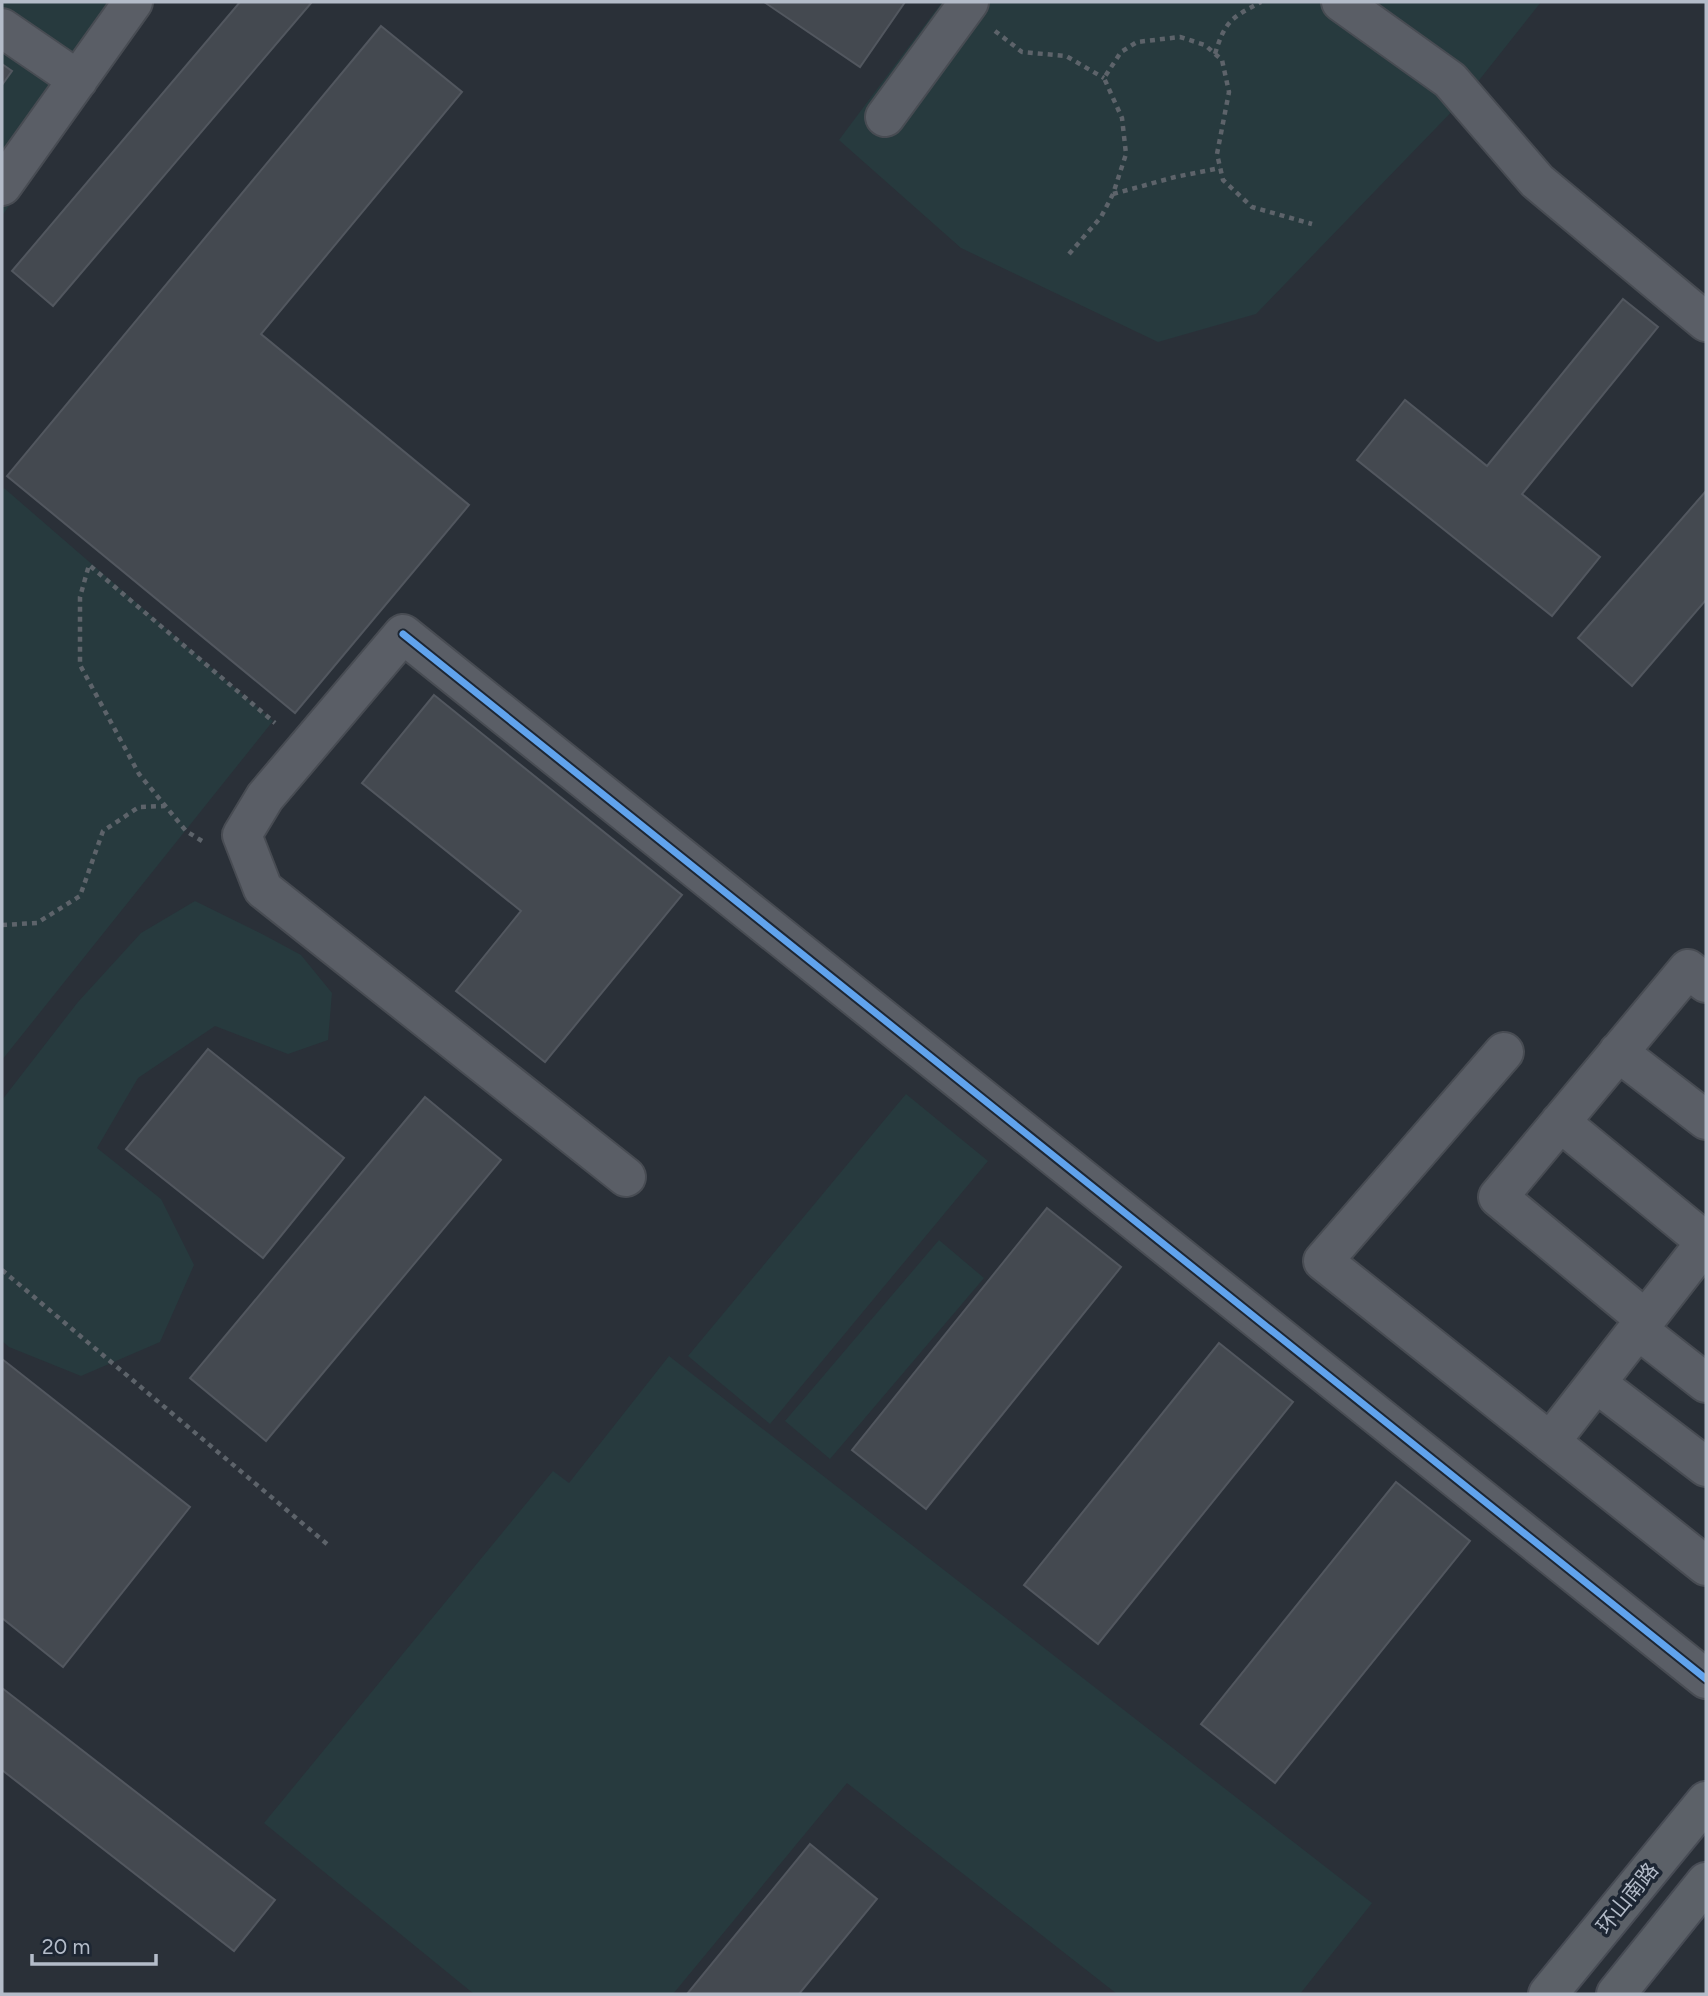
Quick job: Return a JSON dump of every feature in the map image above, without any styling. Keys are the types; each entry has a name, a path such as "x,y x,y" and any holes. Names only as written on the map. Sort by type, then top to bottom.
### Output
{"main road":[{"name":"环山南路","path":"1548,1994 1706,1801"},
{"path":"1616,1994 1706,1882"}],"street":[{"path":"2,186 133,2"},
{"path":"1341,2 1450,80 1537,181 1706,322"},
{"path":"885,117 967,5"},
{"path":"2,28 78,80"},
{"path":"626,1177 263,889 242,835 265,797 403,634 1706,1679"},
{"path":"1706,983 1688,969 1497,1197 1706,1383"},
{"path":"1504,1052 1323,1261 1706,1566"},
{"path":"1618,1052 1706,1120"},
{"path":"1550,1442 1641,1324 1704,1252 1560,1122"},
{"path":"1596,1383 1706,1467"}],"path":[{"path":"1215,54 1223,30 1235,16 1261,2"},
{"path":"967,5 1022,52 1066,56 1104,78 1122,118 1126,154 1113,194 1101,217 1069,254"},
{"path":"1104,78 1121,52 1137,42 1180,37 1205,45 1222,61 1229,92 1217,154 1223,180 1252,207 1312,224"},
{"path":"1113,194 1175,177 1220,169"},
{"path":"207,844 186,831 139,774 80,665 80,597 89,565 306,749"},
{"path":"2,925 37,923 80,896 103,831 139,807 166,806"},
{"path":"2,1270 327,1544"}],"green space":[{"path":"2,2 150,2 2,216"},
{"path":"942,2 1541,2 1465,98 1256,314 1158,342 961,248 839,140"},
{"path":"4,488 273,721 2,1060 2,490"},
{"path":"195,901 301,955 332,993 328,1040 288,1054 215,1026 138,1078 97,1148 161,1199 194,1265 160,1342 81,1376 9,1347 2,1341 2,1100 78,1002 141,933"},
{"path":"906,1094 988,1161 770,1424 688,1356"},
{"path":"939,1240 984,1278 830,1459 785,1421"},
{"path":"669,1356 1372,1903 1300,1994 1117,1994 847,1783 673,1994 474,1994 264,1823 553,1471 569,1483"}],"building":[{"path":"240,2 312,2 53,306 12,271"},
{"path":"764,2 905,2 860,67"},
{"path":"381,26 462,92 261,334 469,505 295,713 7,476"},
{"path":"2,64 12,71 2,85"},
{"path":"1623,299 1658,327 1522,494 1600,557 1552,616 1357,460 1405,400 1487,466"},
{"path":"1706,491 1706,600 1632,686 1578,638"},
{"path":"434,695 682,895 545,1062 456,991 521,911 362,783"},
{"path":"208,1049 344,1158 263,1258 126,1149"},
{"path":"425,1097 501,1160 266,1441 190,1378"},
{"path":"1047,1208 1121,1267 926,1509 852,1450"},
{"path":"1219,1343 1293,1402 1098,1644 1024,1585"},
{"path":"2,1359 190,1507 63,1667 2,1618"},
{"path":"1396,1482 1470,1541 1275,1783 1201,1724"},
{"path":"2,1688 275,1900 234,1951 2,1770"},
{"path":"810,1844 877,1899 799,1994 687,1994"}],"cycle path":[{"path":"403,634 1706,1679"}]}
